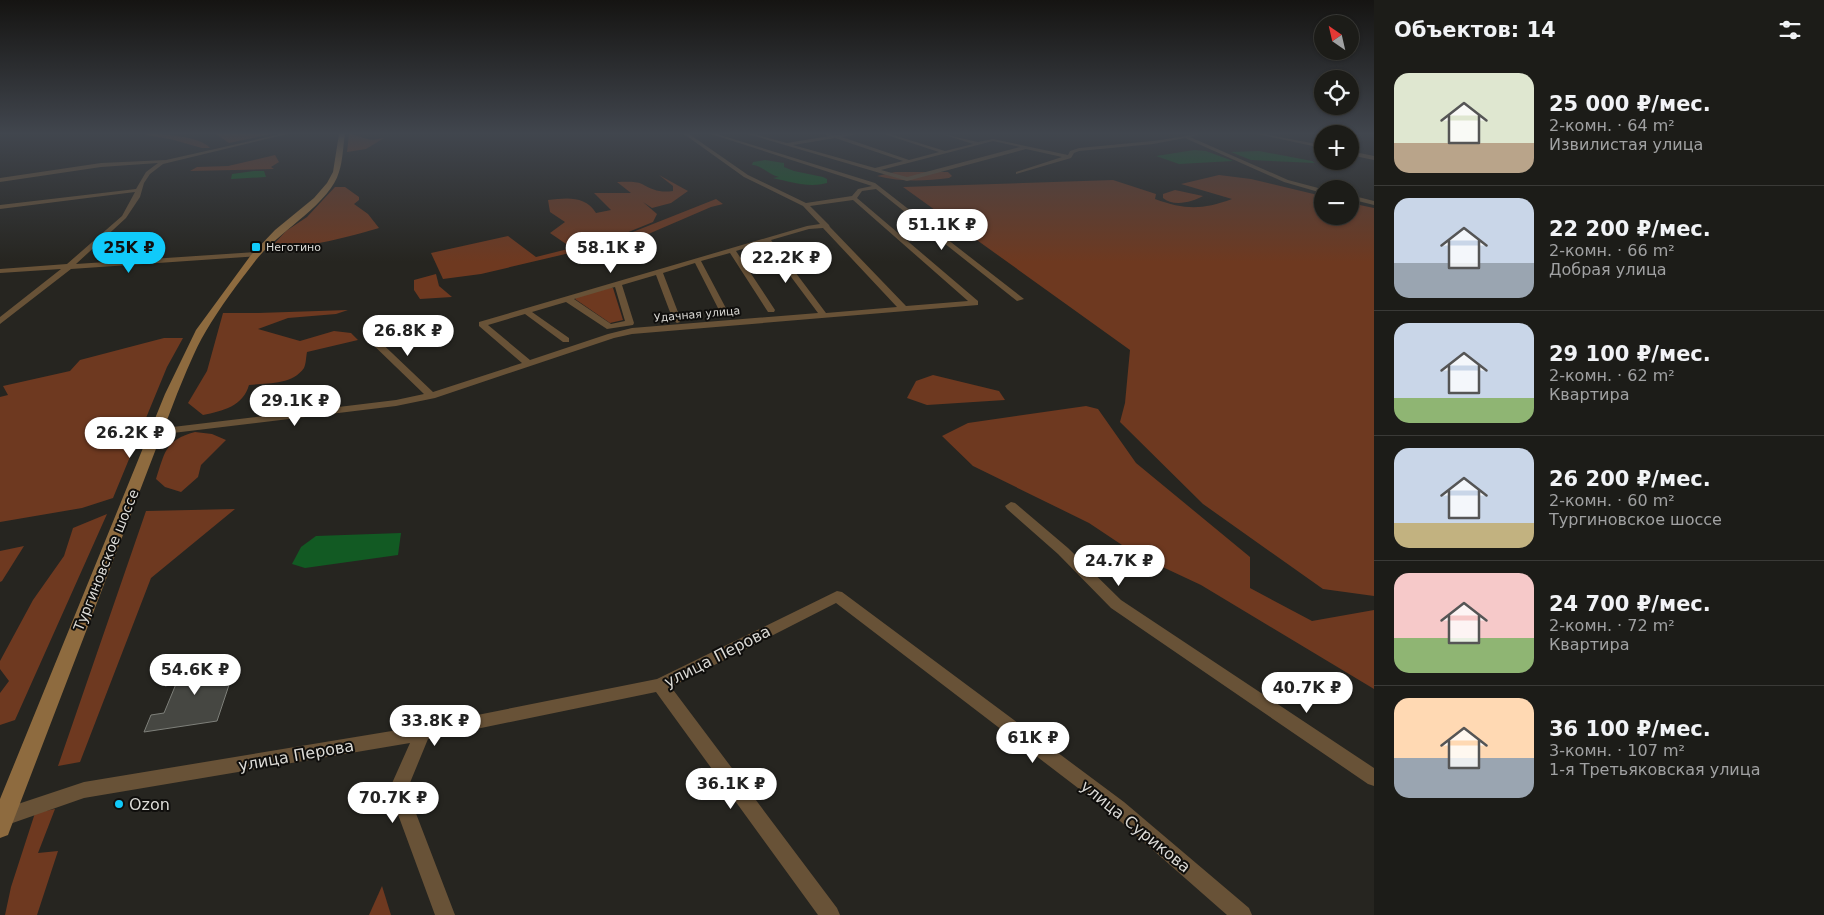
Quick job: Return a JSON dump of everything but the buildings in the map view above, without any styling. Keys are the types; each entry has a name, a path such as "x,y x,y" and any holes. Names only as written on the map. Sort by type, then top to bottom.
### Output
{"main road":[{"name":"Тургиновское шоссе","path":"2,822 156,432 197,337 256,254 326,190 333,177"}],"street":[{"path":"0,180 24,177"},
{"path":"0,321 68,267 124,216 137,197 146,177"},
{"path":"747,177 805,205 904,309"},
{"path":"845,177 877,187 1020,299"},
{"path":"895,177 917,177"},
{"path":"1276,177 1314,189"},
{"path":"805,205 854,198 860,190 877,187"},
{"path":"0,207 139,190"},
{"name":"Удачная улица","path":"156,432 396,403 430,396 611,336 632,331 975,303 854,198"},
{"path":"1359,199 1374,203"},
{"path":"528,363 482,325 809,227 826,226"},
{"path":"768,240 823,316"},
{"path":"732,250 771,310"},
{"path":"0,271 256,254"},
{"path":"697,260 725,314"},
{"path":"659,272 677,320"},
{"path":"568,299 610,327 630,323 618,284"},
{"path":"526,311 566,340"},
{"path":"369,336 430,396"},
{"path":"1011,506 1063,551 1116,604 1374,778"},
{"name":"улица Перова","path":"2,822 84,790 422,733 660,685 837,596"},
{"name":"улица Сурикова","path":"837,596 1118,808 1242,915"},
{"path":"660,685 830,915"},
{"path":"422,733 398,790 445,915"}],"shaded area":[{"path":"231,177 266,177 231,179"},
{"path":"661,177 688,191 671,203 652,208 643,202 657,214 653,222 595,247 481,274 443,279 431,253 508,236 536,257 572,248 550,233 565,222 550,212 548,200 568,198 581,200 592,207 596,213 611,210 594,193 631,193 617,182 637,182 664,192 673,191 673,186"},
{"path":"822,177 827,179 827,183 807,185 773,178"},
{"path":"881,177 951,177 940,179 895,179"},
{"path":"1212,177 1233,177 1251,179 1314,194 1314,225 1359,225 1359,205 1374,208 1374,596 1323,589 1203,504 1120,422 1125,403 1130,350 903,187 1113,180 1156,194 1155,199 1185,207 1202,207 1232,199 1181,184"},
{"path":"335,187 345,187 359,197 359,200 354,204 368,214 379,228 310,245 283,247 273,245 286,231 307,217"},
{"path":"1175,190 1203,196 1189,202 1177,203 1163,198 1163,194"},
{"path":"716,199 723,204 711,207 646,235 605,243"},
{"path":"436,274 439,286 452,297 420,299 414,290 414,280"},
{"path":"613,288 623,320 610,323 575,299 577,297"},
{"path":"348,310 336,314 288,318 258,329 300,341 334,331 351,333 358,340 307,352 304,368 293,378 279,382 249,385 237,403 218,412 203,415 188,403 207,371 223,313"},
{"path":"164,338 183,338 167,367 113,498 82,508 0,522 0,397 8,395 3,386 70,371 80,360"},
{"path":"933,375 999,391 1005,400 927,405 907,398 916,381"},
{"path":"1086,406 1098,409 1136,463 1250,557 1250,588 1312,621 1374,610 1374,689 1201,585 1137,555 1089,523 973,466 942,436 968,423"},
{"path":"195,432 212,434 226,440 201,465 198,477 181,492 165,487 156,479 164,454 172,443 185,435"},
{"path":"235,509 151,578 80,762 58,766 146,511"},
{"path":"107,514 15,720 0,725 0,693 9,681 0,669 0,661 33,600 64,556 73,528"},
{"path":"401,533 398,555 305,568 292,564 301,547 316,536"},
{"path":"24,546 2,581 0,582 0,551"},
{"path":"55,809 38,853 58,851 37,915 5,915 11,887 35,813"},
{"path":"382,886 391,915 369,915"}],"place":[{"name":"Неготино","path":"256,247"},
{"name":"Ozon","path":"119,804"}]}
